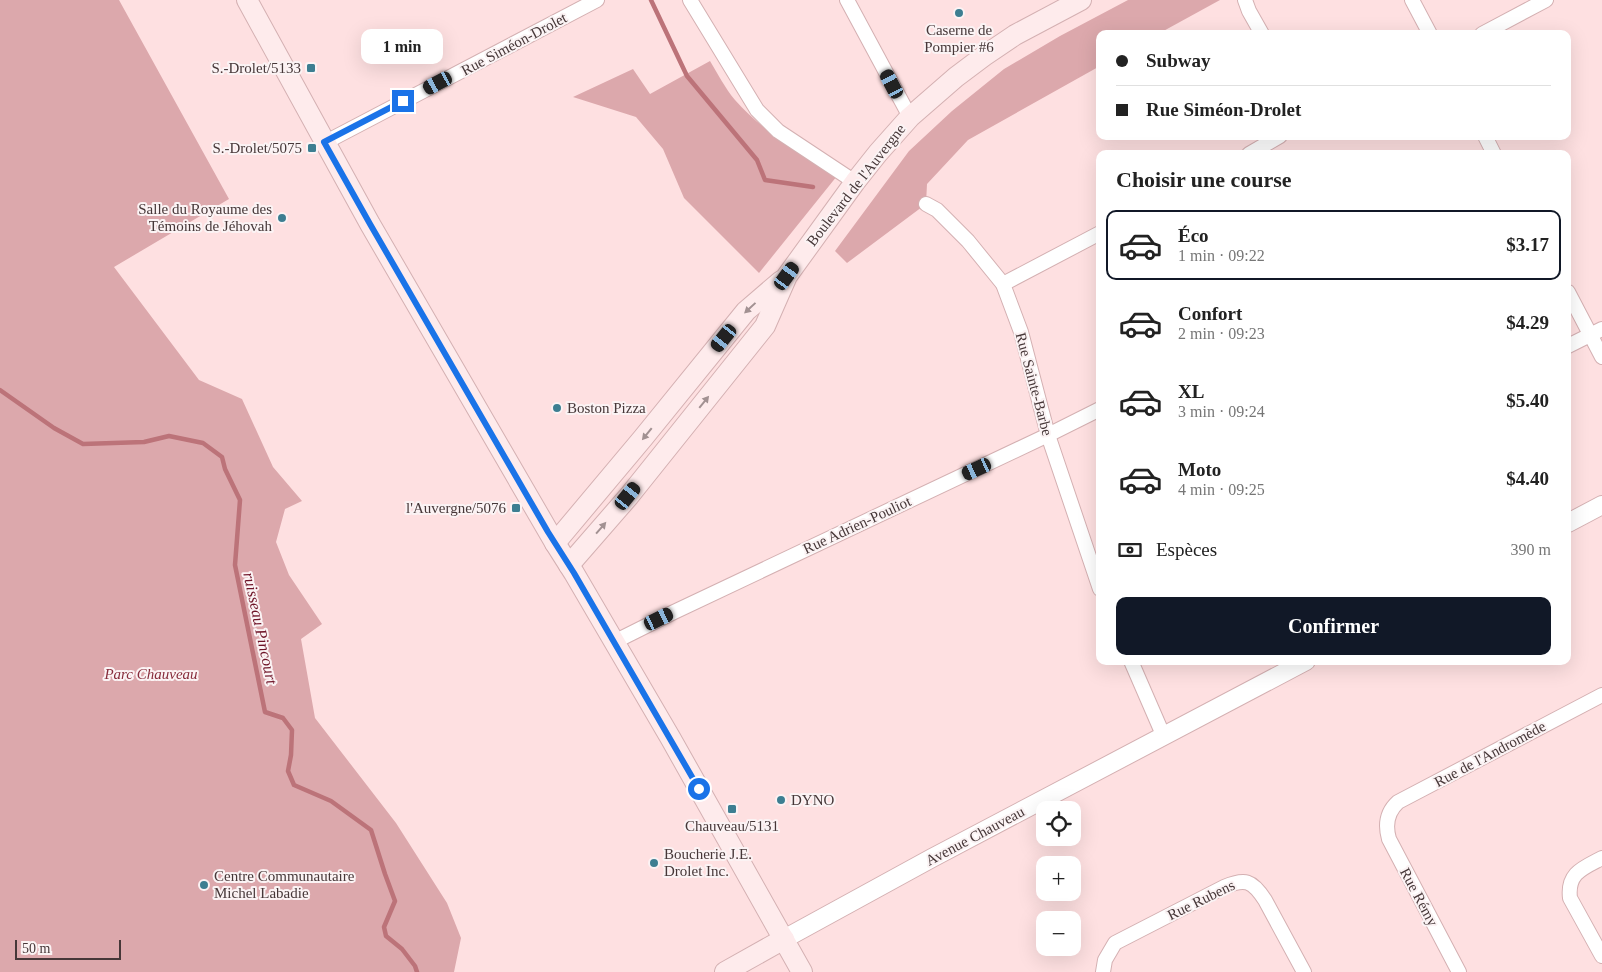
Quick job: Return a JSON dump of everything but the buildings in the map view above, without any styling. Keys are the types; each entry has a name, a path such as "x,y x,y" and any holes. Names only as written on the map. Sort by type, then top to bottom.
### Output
{"main road":[{"path":"247,0 370,224 671,739 802,972"},
{"name":"Boulevard de l'Auvergne","path":"569,565 628,496 765,326 787,276 855,182 910,117 956,77 984,56 1015,35 1081,0"},
{"name":"Boulevard de l'Auvergne","path":"555,543 746,311 787,276"},
{"name":"Avenue Chauveau","path":"726,972 784,939"}],"street":[{"name":"Rue Siméon-Drolet","path":"324,142 597,0"},
{"path":"690,0 757,110 778,131 855,182"},
{"path":"847,0 910,117"},
{"path":"1245,0 1248,11 1260,30"},
{"path":"1412,0 1428,30"},
{"path":"1490,30 1546,0"},
{"path":"1256,150 1273,140"},
{"name":"Rue Sainte-Barbe","path":"926,204 937,210 968,241 1003,284 1021,332 1048,435 1096,576"},
{"path":"1003,284 1096,235"},
{"path":"1571,296 1596,332 1602,356"},
{"path":"1571,344 1596,332"},
{"name":"Rue Adrien-Pouliot","path":"614,642 1096,411"},
{"path":"1571,521 1602,505"},
{"path":"1133,665 1164,737"},
{"name":"Avenue Chauveau","path":"784,939 932,858 1299,665"},
{"name":"Rue de l'Andromède","path":"1387,820 1392,807 1398,802 1602,695"},
{"name":"Rue Rémy","path":"1387,820 1386,828 1389,839 1459,972"},
{"path":"1602,858 1576,874 1570,881 1569,888 1570,898 1602,956"},
{"name":"Rue Rubens","path":"1103,972 1105,960 1115,943 1238,881 1248,882 1258,889 1304,972"}],"green space":[{"name":"Parc Chauveau","path":"0,0 119,0 229,199 114,267 199,380 242,399 273,467 302,501 285,509 276,542 289,575 322,624 301,639 315,718 396,823 447,903 461,938 454,972 0,972"},
{"path":"1128,0 1220,0 1165,30 1096,30 1096,68 968,140 927,184 926,204 847,263 835,251 909,151 952,111 1004,69 1060,36"},
{"path":"710,61 731,95 746,112 783,142 837,176 759,273 684,198 663,149 636,117 573,97 633,69 650,94"}],"waterway":[{"path":"651,0 687,76 757,160 765,180 813,187"},
{"name":"ruisseau Pincourt","path":"0,390 54,428 83,444 144,442 169,436 203,443 222,457 225,469 240,500 235,565 265,712 283,718 292,730 288,771 294,785 331,801 371,830 395,901 384,927 386,936 402,949 415,966 417,972"}],"place":[{"name":"Caserne de Pompier #6","path":"959,13"},
{"name":"S.-Drolet/5133","path":"311,68"},
{"name":"S.-Drolet/5075","path":"312,148"},
{"name":"Salle du Royaume des Témoins de Jéhovah","path":"282,218"},
{"name":"Boston Pizza","path":"557,408"},
{"name":"l'Auvergne/5076","path":"516,508"},
{"name":"DYNO","path":"781,800"},
{"name":"Chauveau/5131","path":"732,809"},
{"name":"Boucherie J.E. Drolet Inc.","path":"654,863"},
{"name":"Centre Communautaire Michel Labadie","path":"204,885"}],"route":[{"path":"403,101 324,142 548,532 574,573 699,789"}]}
